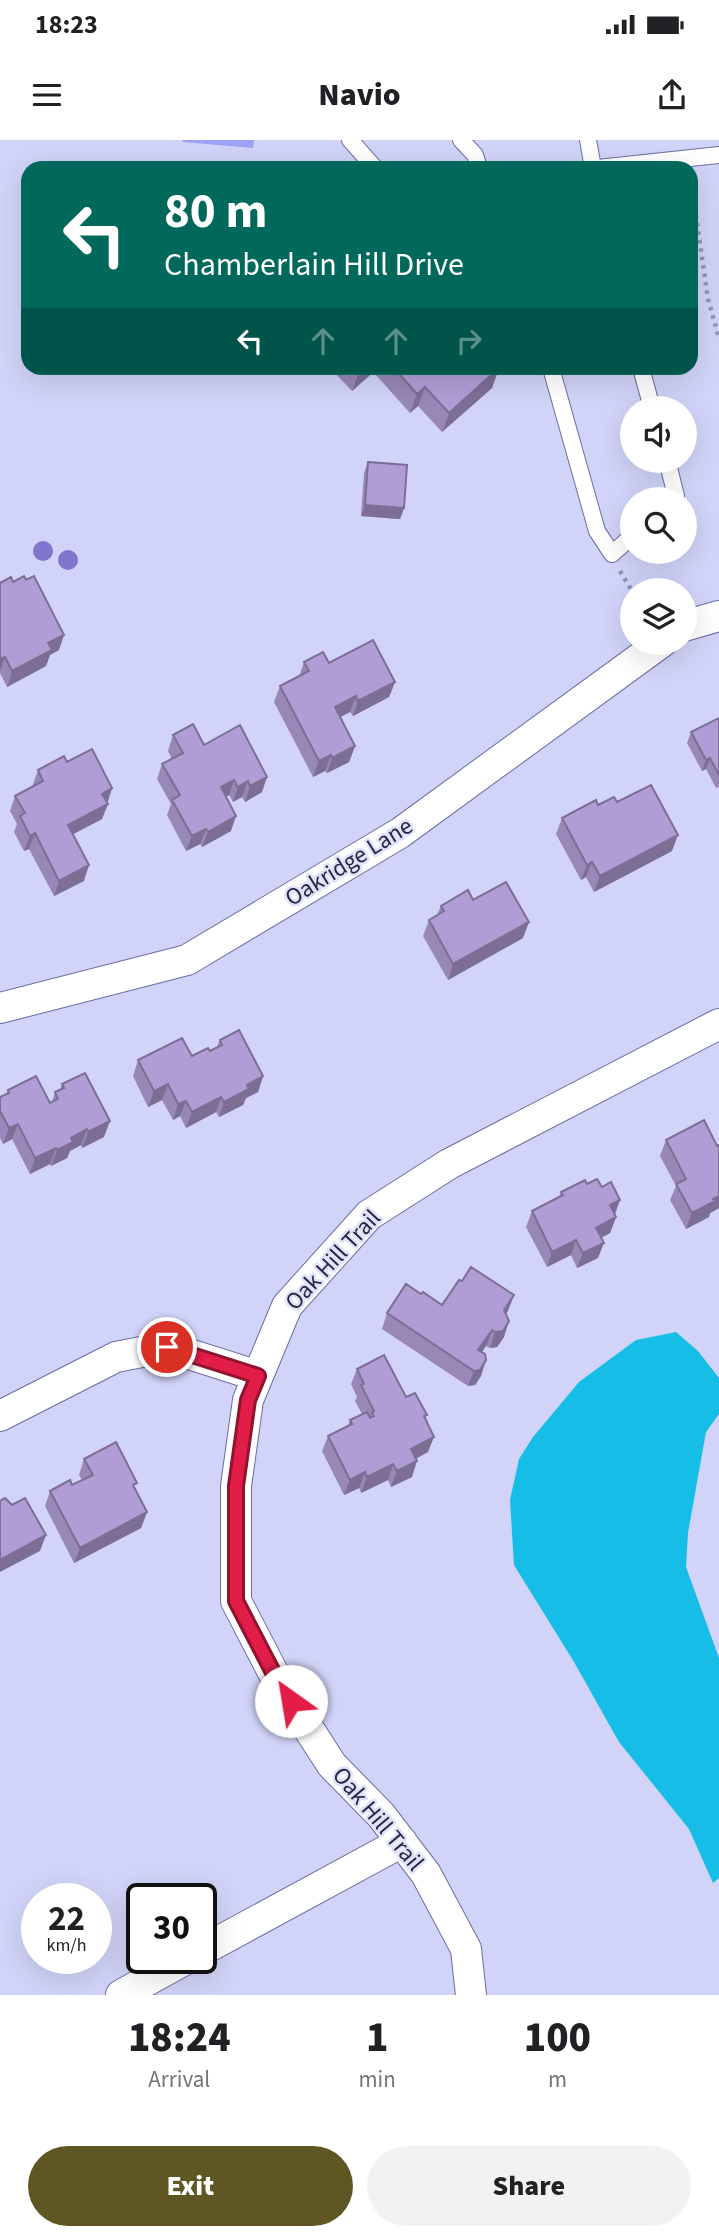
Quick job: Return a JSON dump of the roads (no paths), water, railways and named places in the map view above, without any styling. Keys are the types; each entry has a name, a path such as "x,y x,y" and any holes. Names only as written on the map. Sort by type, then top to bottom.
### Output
{"street":[{"path":"697,622 719,616"},
{"name":"Oakridge Lane","path":"0,1008 187,960 400,833 644,655"},
{"name":"Oak Hill Trail","path":"471,1995 466,1949 426,1874 381,1815 332,1765 277,1680 236,1601 236,1486 248,1400 286,1306 369,1215 449,1164 719,1024"},
{"path":"0,1416 116,1357 167,1347 258,1376"},
{"path":"217,1942 402,1842"},
{"path":"121,1995 159,1974"}],"lane":[{"path":"350,140 369,161"},
{"path":"461,140 475,155 477,161"},
{"path":"588,140 592,161"},
{"path":"663,161 719,155"},
{"path":"553,375 597,531 612,554 620,547"},
{"path":"643,375 649,396"}]}
